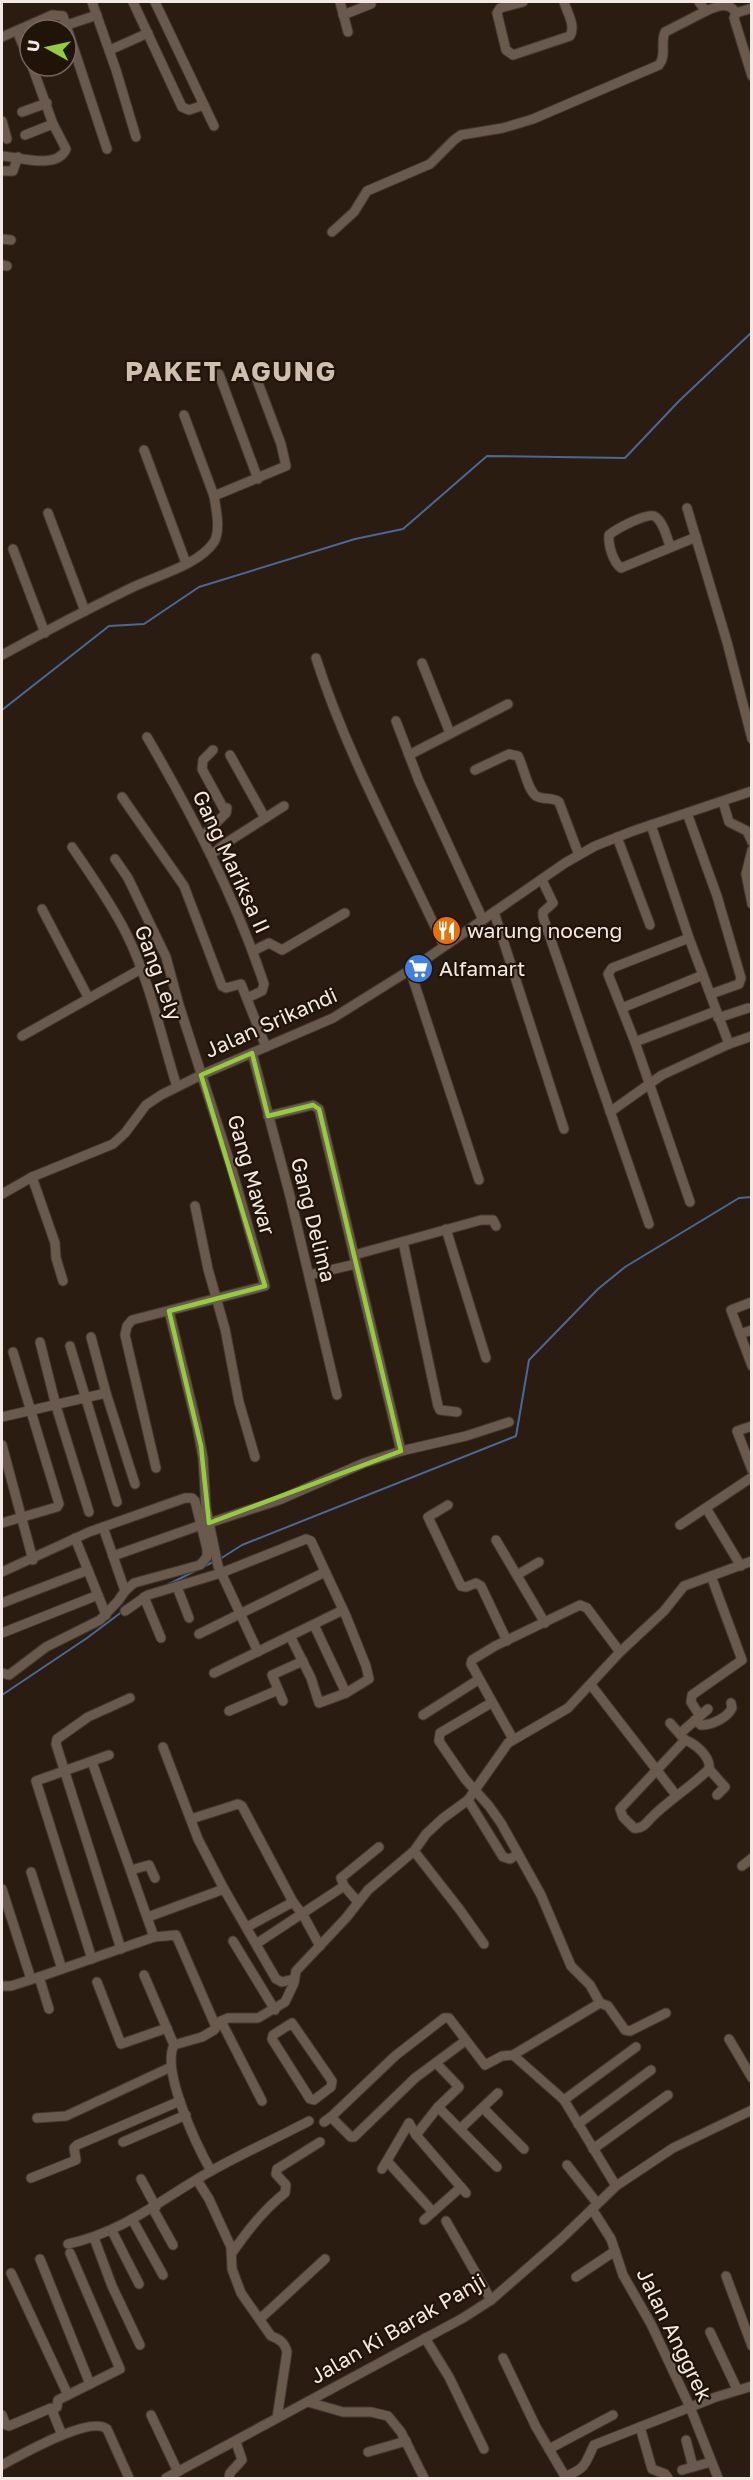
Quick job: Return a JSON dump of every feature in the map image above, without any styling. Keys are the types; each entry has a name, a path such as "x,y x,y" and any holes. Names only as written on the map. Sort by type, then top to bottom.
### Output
{"street":[{"path":"92,2 110,50 136,137"},
{"path":"133,2 182,107 189,110 204,105"},
{"path":"155,2 214,126"},
{"path":"340,2 348,32"},
{"path":"523,2 500,8 497,13 506,50 513,55 570,36 573,32 572,25 564,2"},
{"path":"699,2 706,11"},
{"path":"332,232 354,212 367,191 430,164 461,135 503,128 533,119 659,65 663,58 665,32 706,11 726,5 733,8 752,76"},
{"path":"344,15 372,6"},
{"path":"736,13 752,8"},
{"path":"48,18 57,14 64,18"},
{"path":"78,21 97,15"},
{"path":"110,50 164,21"},
{"path":"2,37 17,31"},
{"path":"78,59 107,149"},
{"path":"2,156 45,161 64,154 64,144 53,124 37,78"},
{"path":"22,112 47,103"},
{"path":"2,121 7,139"},
{"path":"25,135 53,124"},
{"path":"2,171 13,171 18,157"},
{"path":"219,374 258,479"},
{"path":"214,496 283,469 287,463 257,380"},
{"path":"2,655 186,563 201,553 215,539 214,496 184,415"},
{"path":"144,450 186,563"},
{"path":"687,508 727,642 752,739"},
{"path":"48,513 86,611"},
{"path":"670,546 660,522 654,516 638,519 609,535 608,540 616,563 621,568 696,537"},
{"path":"13,549 45,633"},
{"path":"316,658 332,708 358,769 444,946"},
{"path":"422,663 450,733"},
{"path":"408,755 507,704"},
{"path":"396,721 408,755 483,920"},
{"name":"Gang Mariksa II","path":"147,737 211,855 253,951 264,988 247,998"},
{"path":"202,837 227,809 202,769 203,760 213,750"},
{"path":"475,770 509,754 518,756 534,793 559,802 579,855"},
{"path":"230,755 266,818"},
{"name":"Jalan Srikandi","path":"2,1194 32,1177 113,1144 126,1132 146,1105 177,1087 333,1018 410,970 579,855 618,837 752,791"},
{"path":"122,796 184,886 222,986 226,988 241,984 266,1047"},
{"path":"723,801 729,822 747,831 752,842"},
{"path":"211,855 219,847 284,807"},
{"path":"687,813 721,906 741,978 739,984 711,994"},
{"path":"651,825 689,938 729,1044"},
{"path":"618,837 650,925"},
{"name":"Gang Lely","path":"72,847 118,919 141,969 177,1087"},
{"path":"752,850 746,874 752,904"},
{"name":"Gang Mawar","path":"115,860 128,878 139,904 159,939 231,1166 265,1286 215,1298"},
{"path":"542,879 553,903 543,912 543,917 649,1224"},
{"path":"42,909 88,997"},
{"path":"494,912 564,1129"},
{"path":"253,951 269,943 282,950 345,913"},
{"path":"689,938 610,969 608,974 635,1042 690,1202"},
{"path":"21,1036 141,969"},
{"path":"410,970 479,1180"},
{"path":"622,1008 703,975"},
{"path":"635,1042 717,1014 748,1008"},
{"path":"610,1112 649,1083 729,1044 752,1036"},
{"name":"Gang Delima","path":"252,1053 337,1395"},
{"path":"268,1116 313,1105 318,1107 400,1451"},
{"path":"32,1177 55,1243 56,1258 63,1281"},
{"path":"195,1206 215,1298 225,1329 245,1426 255,1457"},
{"path":"309,1275 446,1229 489,1219 496,1226"},
{"path":"446,1229 486,1358"},
{"path":"403,1242 438,1406 445,1413 457,1412"},
{"path":"156,1468 125,1335 127,1326 132,1320 215,1298"},
{"path":"751,1362 731,1310 752,1302"},
{"path":"2,1673 9,1675 46,1647 106,1615 125,1591 138,1581 200,1565 207,1554 206,1508 199,1436 169,1311"},
{"path":"740,1334 752,1330"},
{"path":"91,1337 135,1484"},
{"path":"40,1342 56,1406 89,1512"},
{"path":"70,1346 84,1399 117,1502"},
{"path":"2,1523 57,1507 59,1504 13,1352"},
{"path":"2,1417 106,1393"},
{"path":"113,1556 279,1500 364,1463 509,1422"},
{"path":"752,1426 737,1431 752,1470"},
{"path":"2,1445 33,1560"},
{"path":"680,1525 752,1477"},
{"path":"2,1572 33,1560 75,1538 189,1498 195,1501 217,1555 220,1570 258,1652"},
{"path":"448,1505 428,1517 434,1532 461,1586 466,1587 476,1583 481,1586 507,1641"},
{"path":"706,1508 741,1566"},
{"path":"103,1527 125,1591"},
{"path":"75,1538 106,1615"},
{"path":"125,1611 144,1597 177,1587 304,1539 311,1541 343,1610 369,1677 367,1681 346,1693 319,1703 303,1661 290,1636"},
{"path":"496,1540 545,1623"},
{"path":"211,2171 180,2101 171,2067 170,2053 174,2045 202,2037 228,2018 258,2018 285,2002 296,1971 357,1902 414,1851 426,1834 442,1819 468,1800 513,1739 568,1708 620,1652 654,1622 684,1586 752,1561"},
{"path":"517,1575 539,1562"},
{"path":"2,1603 88,1570"},
{"path":"199,1634 325,1572"},
{"path":"711,1576 742,1658 741,1663 692,1695 691,1702 701,1725 713,1723 730,1713 732,1703"},
{"path":"177,1587 189,1617"},
{"path":"2,1633 98,1595"},
{"path":"144,1597 161,1638"},
{"path":"513,1739 478,1680 471,1662 579,1605 584,1605 620,1652"},
{"path":"214,1673 343,1610"},
{"path":"314,1625 346,1693"},
{"path":"283,1701 272,1676 303,1661"},
{"path":"423,1715 478,1680"},
{"path":"591,1685 676,1794"},
{"path":"229,1711 278,1690"},
{"path":"121,1949 56,1744 57,1739 88,1717 130,1698"},
{"path":"491,1703 440,1733 438,1738 457,1768 494,1813 541,1895 571,1966 590,1985 600,2002 608,2006 625,2030 636,2028 666,2013"},
{"path":"708,1709 698,1718 656,1771 620,1809 622,1817 634,1828 640,1828 676,1794 709,1769"},
{"path":"670,1723 706,1756 709,1769 725,1788 717,1796"},
{"path":"163,1747 198,1839 224,1889 276,1979 282,1982 294,1981"},
{"path":"92,1959 36,1784 38,1778 109,1755"},
{"path":"92,1762 154,1937"},
{"path":"468,1800 503,1857 510,1859 518,1854"},
{"path":"191,1819 229,1806 240,1805 320,1946"},
{"path":"357,1902 342,1878 380,1847"},
{"path":"414,1851 484,1944"},
{"path":"742,1866 752,1858"},
{"path":"131,1870 149,1865 155,1878"},
{"path":"31,1872 62,1969"},
{"path":"256,1944 345,1886"},
{"path":"2,1889 49,2009"},
{"path":"148,1917 224,1889"},
{"path":"247,1927 293,1902"},
{"path":"2,1986 11,1986 154,1937 173,1934 178,1937 218,2024 262,2101"},
{"path":"233,1941 274,2010 282,2029"},
{"path":"144,1975 174,2045"},
{"path":"97,1982 121,2044 167,2028"},
{"path":"465,2041 415,2078 354,2137 328,2120 395,2056 444,2018 449,2018 485,2065 502,2056 513,2055 600,2002"},
{"path":"290,2024 295,2026 332,2081 331,2087 314,2100 310,2099 272,2039 273,2035 282,2029 290,2024"},
{"path":"729,2039 752,2078"},
{"path":"564,2100 636,2047"},
{"path":"513,2055 564,2100 616,2186"},
{"path":"416,2135 438,2107 459,2087 436,2063"},
{"path":"37,2118 66,2116 171,2067"},
{"path":"578,2124 651,2070"},
{"path":"460,2129 498,2093"},
{"path":"593,2149 668,2095"},
{"path":"31,2178 76,2160 74,2148 77,2145 180,2101"},
{"path":"438,2107 497,2167"},
{"path":"483,2108 524,2149"},
{"name":"Jalan Ki Barak Panji","path":"166,2478 236,2442 491,2300 616,2186 673,2148 752,2110"},
{"path":"123,2142 186,2115"},
{"path":"53,2410 57,2407 57,2400 120,2369 69,2248 112,2231 154,2208 211,2171 309,2121"},
{"path":"424,2220 464,2190 416,2135 409,2123 385,2165 433,2212"},
{"path":"232,2253 253,2223 285,2193 286,2185 276,2174 277,2169 320,2142"},
{"name":"Jalan Anggrek","path":"567,2165 595,2206 623,2275 651,2325 690,2407 718,2478"},
{"path":"141,2179 173,2245"},
{"path":"197,2180 222,2225 232,2253 235,2280 241,2293 271,2336 284,2344 287,2352 277,2418"},
{"path":"132,2219 163,2275"},
{"path":"446,2221 491,2300"},
{"path":"112,2231 139,2284"},
{"path":"94,2238 112,2286 140,2345"},
{"path":"576,2277 615,2252"},
{"path":"40,2259 90,2384"},
{"path":"260,2319 325,2259"},
{"path":"11,2273 68,2396"},
{"path":"726,2276 752,2346"},
{"path":"710,2332 736,2390"},
{"path":"425,2338 448,2377 484,2449"},
{"path":"503,2358 549,2449 566,2477 586,2464 594,2445 690,2407 752,2386"},
{"path":"308,2402 343,2412 382,2414 393,2421 406,2441 424,2478"},
{"path":"2,2415 6,2425 9,2426 50,2408 53,2410"},
{"path":"53,2410 62,2436"},
{"path":"151,2415 178,2472"},
{"path":"549,2449 613,2415"},
{"path":"2,2464 81,2428 103,2426 107,2429 129,2478"},
{"path":"640,2427 652,2469 665,2474 668,2478"},
{"path":"686,2440 693,2467"},
{"path":"369,2452 406,2441"},
{"path":"229,2478 230,2473 243,2460 236,2442"},
{"path":"682,2470 711,2462"}],"highlighted area":[{"path":"252,1053 268,1116 313,1105 319,1109 401,1451 209,1523 201,1446 169,1311 265,1286 201,1075"}],"waterway":[{"path":"2,710 109,626 144,624 199,587 355,539 403,529 487,456 625,458 679,401 752,332"},
{"path":"220,1559 242,1545 516,1436 529,1360 598,1289 625,1267 739,1198 752,1197"},
{"path":"169,1584 215,1561"},
{"path":"2,1695 123,1611"}],"place":[{"name":"warung noceng","path":"446,931"},
{"name":"Alfamart","path":"418,969"}],"district":[{"name":"PAKET AGUNG","path":"231,372"}]}
